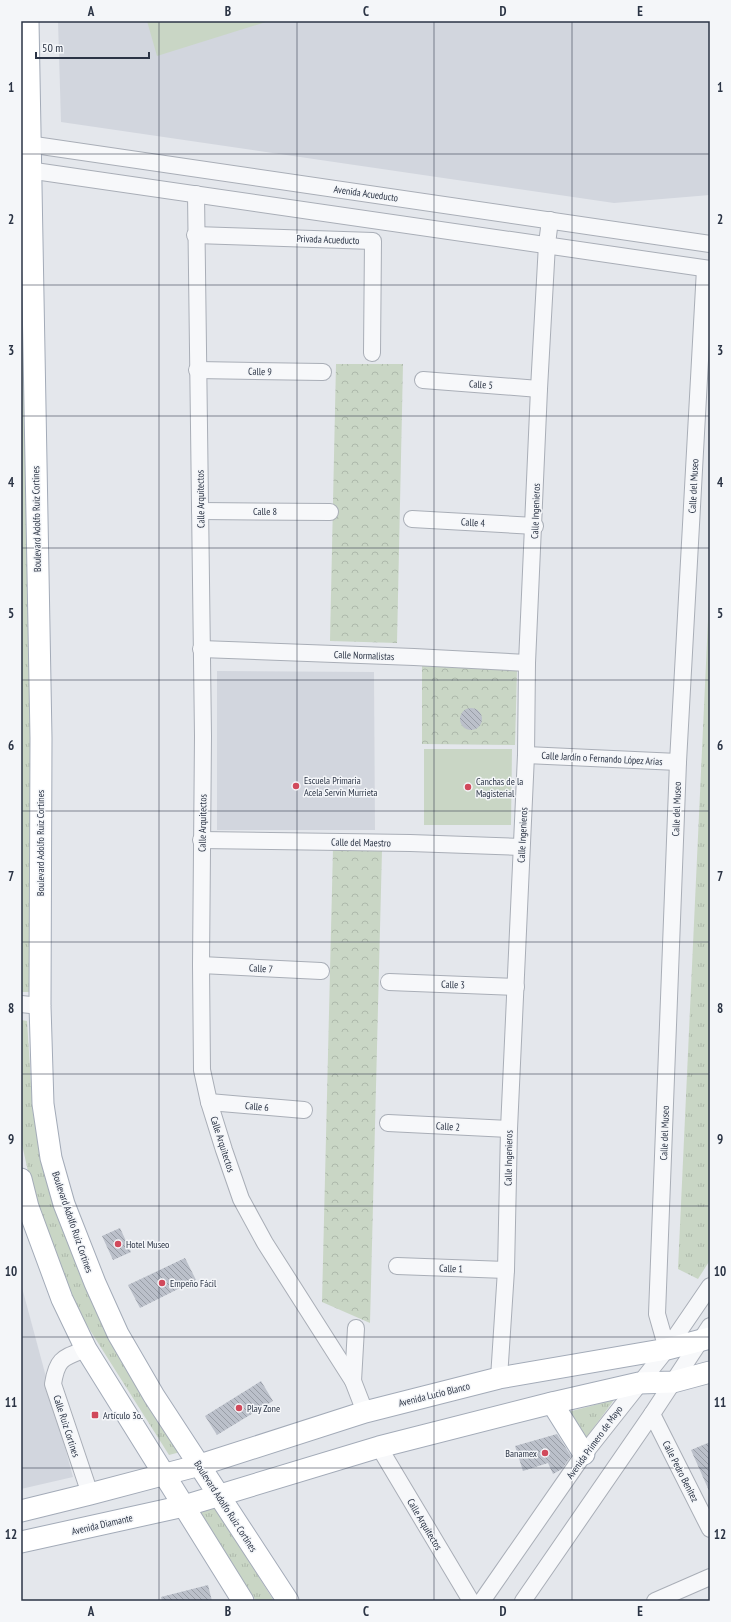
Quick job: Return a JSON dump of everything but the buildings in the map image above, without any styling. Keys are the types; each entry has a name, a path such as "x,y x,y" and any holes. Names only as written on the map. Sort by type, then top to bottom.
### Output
{"main road":[{"name":"Boulevard Adolfo Ruiz Cortines","path":"28,21 25,170 41,738 30,1005 51,1158 64,1204 95,1283 118,1334 154,1396 288,1601"},
{"path":"21,1179 28,1207 62,1298 86,1349 243,1601"},
{"name":"Avenida Lucio Blanco","path":"164,1475 200,1465 365,1412 499,1378 667,1349 707,1335"},
{"path":"184,1506 379,1447 552,1403 639,1383 673,1382 708,1377"},
{"path":"552,1403 584,1454"},
{"path":"21,1511 164,1475"},
{"name":"Avenida Diamante","path":"21,1542 184,1506"}],"street":[{"name":"Avenida Acueducto","path":"25,144 710,244"},
{"path":"25,170 547,244 707,269"},
{"name":"Calle Arquitectos","path":"196,194 195,234 201,650 202,1070 209,1102 242,1199 266,1243 353,1381 365,1412"},
{"name":"Calle Ingenieros","path":"499,1378 506,1270 509,1129 526,755 527,663 539,389 547,244 550,220"},
{"name":"Privada Acueducto","path":"195,234 373,241 372,353"},
{"name":"Calle del Museo","path":"667,1349 657,1314 678,762 707,269"},
{"name":"Calle 9","path":"197,370 323,372"},
{"name":"Calle 5","path":"423,380 539,389"},
{"name":"Calle 8","path":"200,511 330,512"},
{"name":"Calle 4","path":"412,519 534,526"},
{"name":"Calle Normalistas","path":"201,650 414,657 527,663"},
{"name":"Calle Jardín o Fernando López Arias","path":"526,755 678,762"},
{"name":"Calle del Maestro","path":"201,840 410,843 521,847"},
{"name":"Calle 7","path":"201,966 321,971"},
{"name":"Calle 3","path":"389,982 516,987"},
{"name":"Calle 6","path":"209,1102 304,1110"},
{"name":"Calle 2","path":"388,1123 509,1129"},
{"name":"Calle 1","path":"397,1266 506,1270"},
{"name":"Avenida Primero de Mayo","path":"482,1601 584,1454 667,1349 710,1286"},
{"path":"353,1381 356,1328"},
{"path":"523,1601 673,1382 707,1335"},
{"name":"Calle Ruiz Cortines","path":"86,1349 67,1356 56,1367 53,1384 90,1494"},
{"name":"Calle Pedro Benítez","path":"652,1414 710,1529"},
{"name":"Calle Arquitectos","path":"379,1447 471,1601"},
{"path":"655,1601 710,1577"}],"shaded area":[{"path":"58,21 710,21 710,195 614,203 61,122"},
{"path":"217,671 374,672 375,830 217,830"},
{"path":"21,1284 73,1477 21,1489"}],"green space":[{"path":"147,21 269,21 157,56"},
{"path":"21,235 24,235 31,711 32,992 21,992"},
{"path":"336,364 403,364 397,643 330,641"},
{"path":"710,577 710,1260 698,1279 678,1269"},
{"path":"422,666 517,670 515,745 422,744"},
{"name":"Canchas de la Magisterial","path":"424,749 512,749 511,825 424,825"},
{"path":"333,848 382,850 370,1323 322,1302"},
{"path":"21,1020 27,1021 33,1114 55,1203 188,1450 169,1455 69,1297 36,1207 21,1140"},
{"path":"614,1400 586,1438 568,1412"},
{"path":"213,1504 274,1601 256,1601 198,1508"}],"place":[{"name":"Escuela Primaria Acela Servín Murrieta","path":"296,786"},
{"name":"Canchas de la Magisterial","path":"468,787"},
{"name":"Hotel Museo","path":"118,1244"},
{"name":"Empeño Fácil","path":"162,1283"},
{"name":"Play Zone","path":"239,1408"},
{"name":"Artículo 3o.","path":"95,1415"},
{"name":"Banamex","path":"545,1453"}]}
